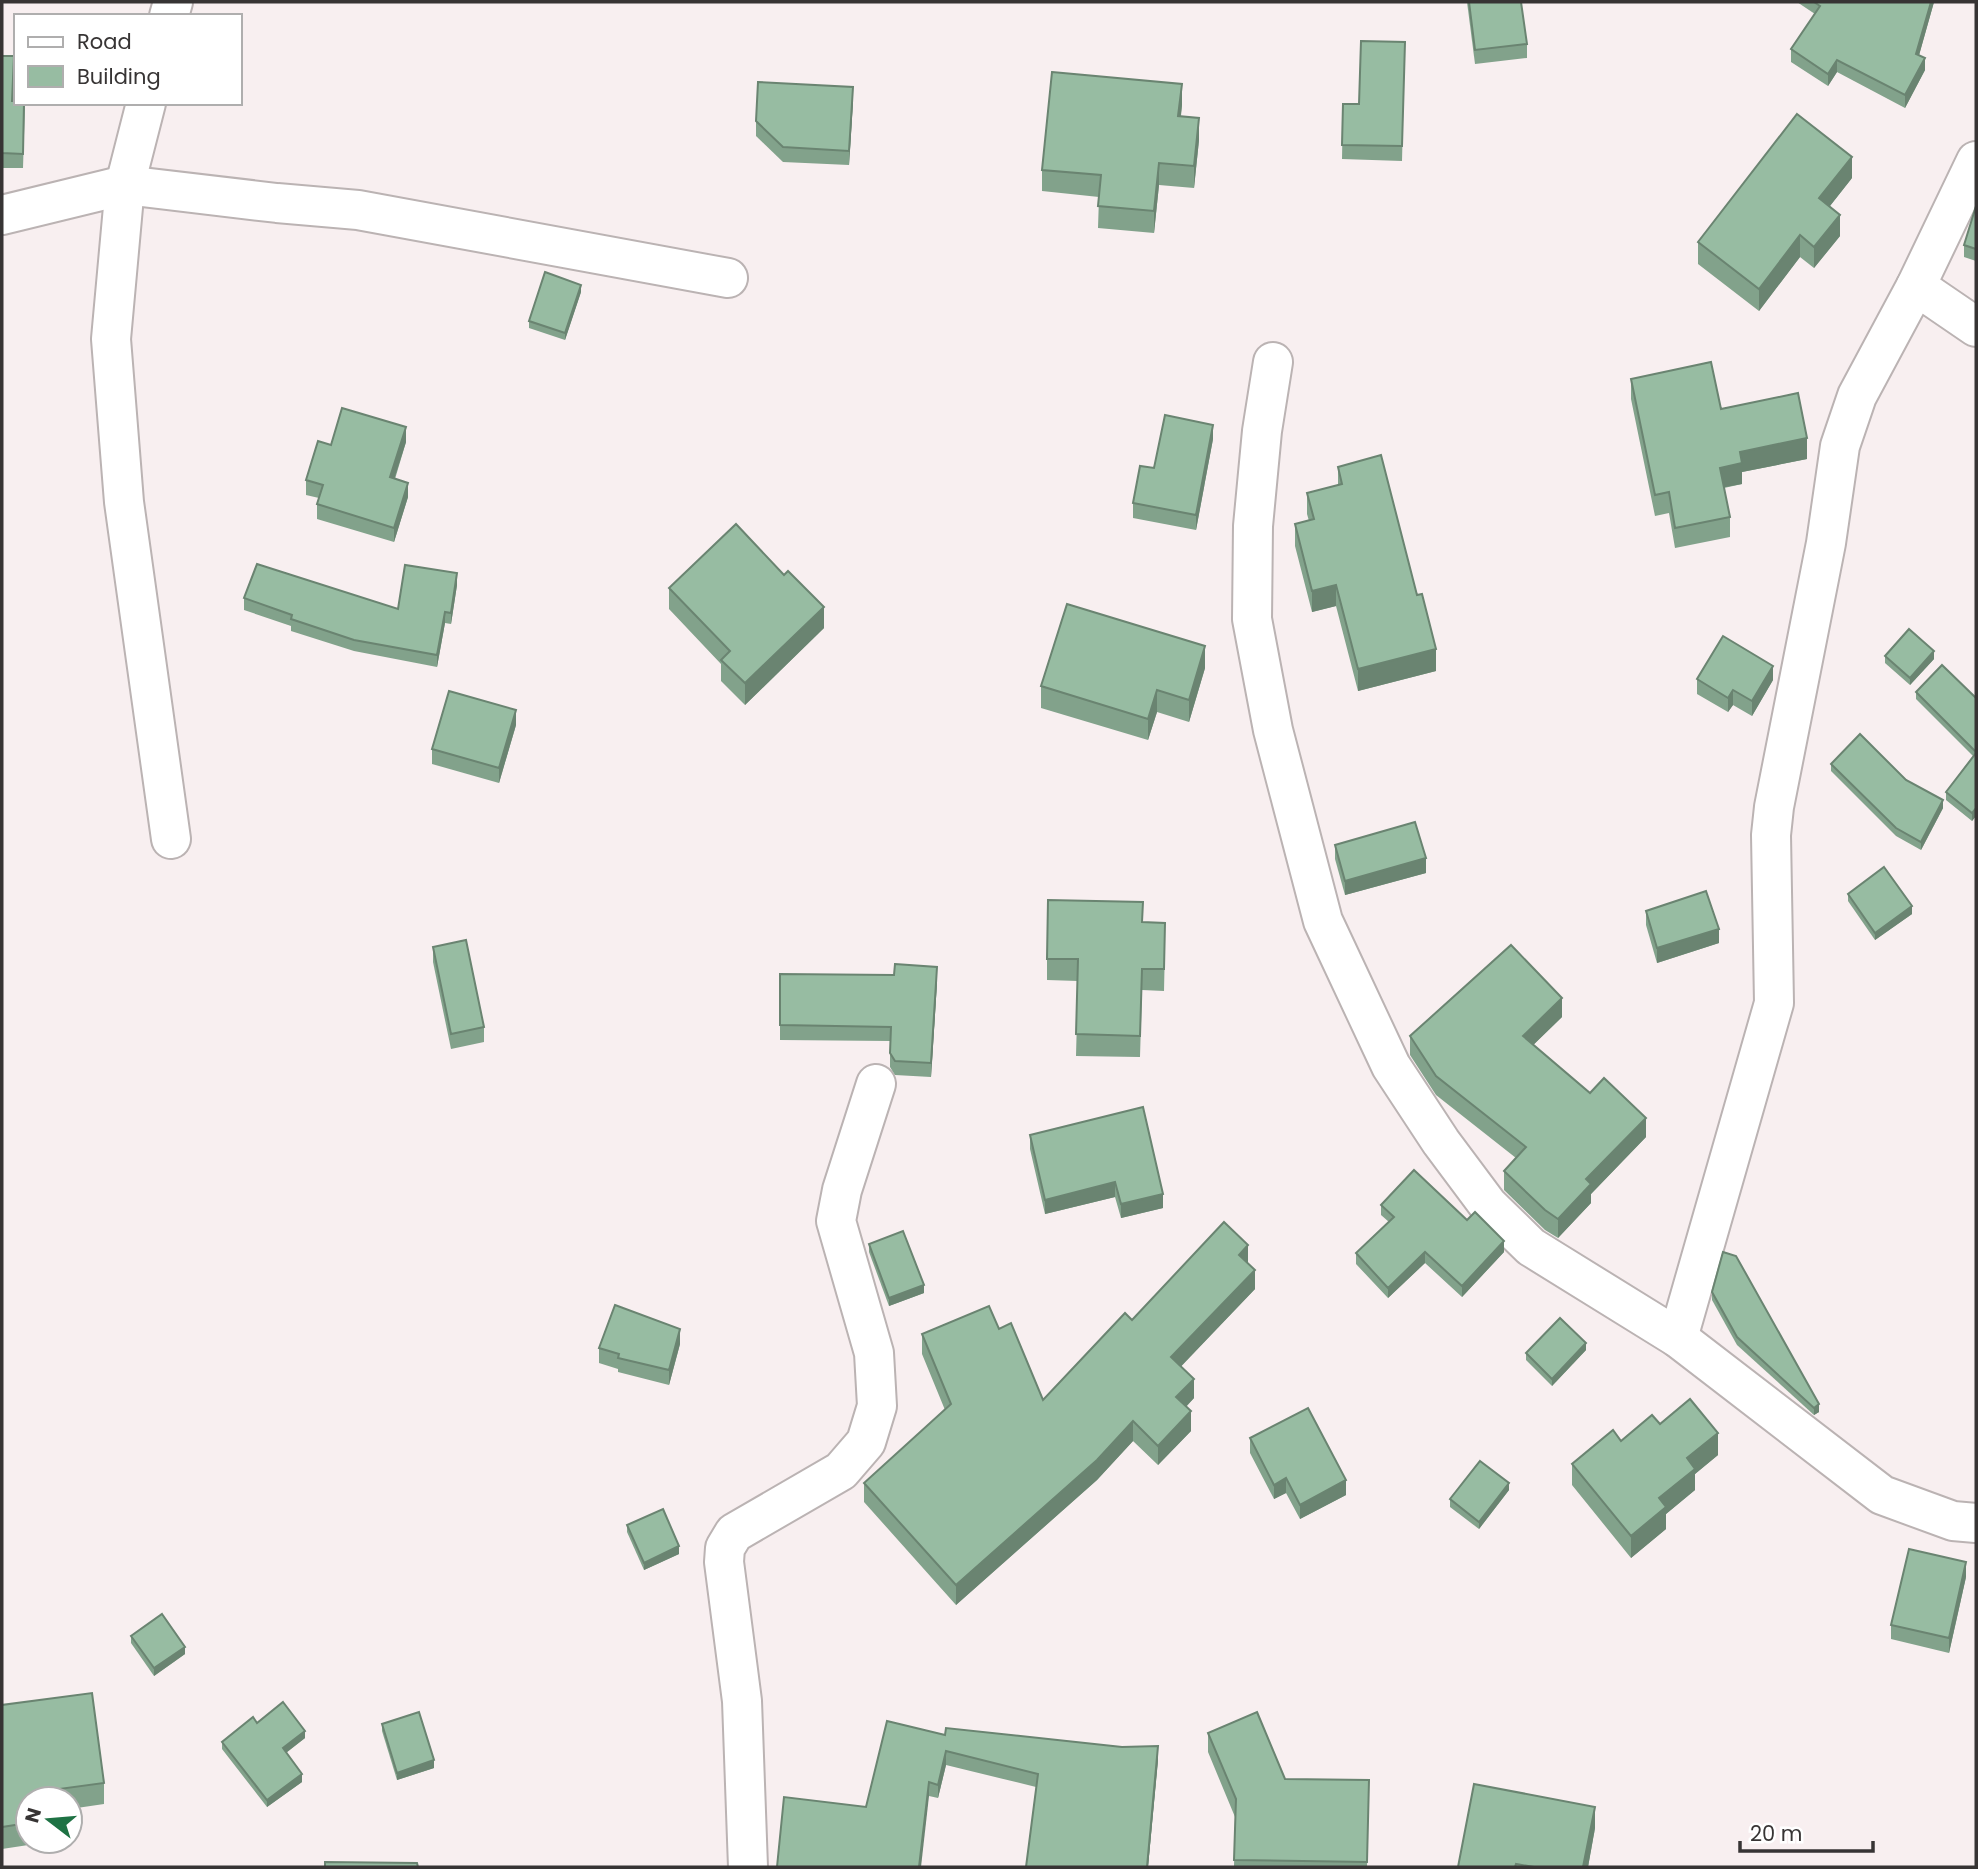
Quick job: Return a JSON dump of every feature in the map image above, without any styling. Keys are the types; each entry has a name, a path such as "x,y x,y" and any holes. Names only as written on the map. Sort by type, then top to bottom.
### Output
{"street":[{"path":"145,105 125,185 111,339 124,502 171,839"},
{"path":"1678,1338 1774,1003 1771,835 1774,807 1826,543 1840,446 1857,396 1916,286 1976,161"},
{"path":"2,215 125,185 277,204 358,210 728,278"},
{"path":"1916,286 1976,327"},
{"path":"1273,362 1262,431 1254,526 1252,619 1273,730 1323,921 1391,1066 1441,1142 1488,1205 1531,1247 1678,1338 1882,1495 1953,1521 1976,1523"},
{"path":"748,1867 743,1701 724,1562 725,1548 734,1533 841,1471 866,1442 877,1406 874,1353 836,1221 839,1197 876,1084"}],"building":[{"path":"1469,2 1521,2 1527,44 1475,50"},
{"path":"1814,2 1931,2 1916,54 1925,58 1905,95 1837,60 1828,74 1791,49 1820,6"},
{"path":"1361,41 1405,42 1402,146 1342,145 1343,104 1359,104"},
{"path":"2,56 14,56 12,101 14,105 24,105 23,154 2,153"},
{"path":"1052,72 1182,84 1178,116 1199,118 1194,166 1159,163 1154,211 1098,206 1101,175 1042,170"},
{"path":"758,82 853,87 849,151 783,147 756,121"},
{"path":"1797,114 1852,157 1819,198 1840,215 1814,247 1800,235 1759,289 1698,242"},
{"path":"1976,206 1976,249 1964,245"},
{"path":"545,272 581,285 565,333 529,321"},
{"path":"1711,362 1721,409 1798,393 1807,438 1740,452 1742,463 1720,468 1730,517 1675,528 1669,492 1655,495 1631,379"},
{"path":"342,408 406,427 390,477 408,483 394,528 317,504 323,485 306,480 318,441 331,445"},
{"path":"1165,415 1213,425 1196,515 1133,503 1140,466 1154,468"},
{"path":"1381,455 1417,595 1422,594 1436,649 1358,669 1336,585 1312,591 1295,524 1314,519 1307,493 1342,484 1338,467"},
{"path":"736,524 784,575 788,571 824,607 745,683 721,660 730,651 669,588"},
{"path":"257,564 398,609 405,565 457,573 451,613 445,612 437,655 354,640 291,619 292,615 244,598"},
{"path":"1067,604 1205,646 1189,700 1157,690 1148,719 1041,686"},
{"path":"1909,629 1934,651 1910,678 1885,656"},
{"path":"1723,636 1773,666 1752,701 1733,690 1728,698 1697,679"},
{"path":"1942,665 1976,698 1976,752 1916,692"},
{"path":"449,691 516,710 499,768 432,749"},
{"path":"1860,734 1906,780 1943,800 1921,842 1896,828 1831,764"},
{"path":"1976,753 1976,808 1972,813 1946,792"},
{"path":"1415,822 1426,858 1345,881 1335,845"},
{"path":"1884,867 1912,906 1875,933 1848,894"},
{"path":"1706,891 1719,929 1657,948 1646,911"},
{"path":"1048,900 1143,902 1142,922 1165,923 1164,969 1142,969 1140,1036 1076,1034 1078,959 1047,959"},
{"path":"466,940 484,1027 451,1034 433,947"},
{"path":"1511,945 1562,998 1523,1036 1590,1093 1604,1078 1646,1118 1586,1179 1591,1184 1558,1219 1504,1171 1526,1147 1436,1076 1410,1036"},
{"path":"895,964 937,967 931,1063 895,1061 890,1053 891,1027 780,1025 780,974 894,975"},
{"path":"1143,1107 1163,1194 1121,1204 1115,1182 1045,1200 1030,1135"},
{"path":"1414,1170 1467,1220 1475,1212 1504,1241 1462,1286 1425,1252 1388,1288 1356,1253 1394,1217 1381,1205"},
{"path":"1224,1222 1248,1245 1239,1255 1255,1270 1171,1357 1194,1379 1176,1397 1191,1411 1158,1446 1133,1421 1097,1460 956,1585 864,1483 951,1404 922,1334 989,1306 999,1329 1011,1323 1043,1400 1125,1313 1132,1320"},
{"path":"903,1231 924,1285 889,1298 869,1244"},
{"path":"1723,1252 1736,1256 1819,1404 1814,1408 1737,1337 1712,1292"},
{"path":"615,1305 680,1329 669,1370 618,1358 619,1354 599,1348"},
{"path":"1560,1318 1586,1343 1552,1379 1526,1353"},
{"path":"1690,1399 1718,1433 1687,1458 1695,1469 1659,1498 1666,1507 1631,1536 1572,1464 1613,1430 1621,1441 1652,1415 1660,1424"},
{"path":"1308,1408 1346,1480 1300,1505 1286,1478 1274,1485 1250,1438"},
{"path":"1480,1461 1509,1483 1479,1522 1450,1499"},
{"path":"663,1509 679,1546 644,1563 627,1525"},
{"path":"1909,1549 1966,1562 1949,1638 1891,1625"},
{"path":"162,1614 185,1647 154,1668 131,1636"},
{"path":"92,1693 104,1783 84,1786 14,1785 14,1825 2,1827 2,1705"},
{"path":"283,1702 305,1731 283,1748 302,1774 267,1800 222,1742 253,1717 257,1723"},
{"path":"419,1712 434,1760 397,1773 382,1724"},
{"path":"1257,1712 1285,1779 1369,1780 1367,1862 1234,1860 1236,1799 1208,1733"},
{"path":"887,1721 945,1735 946,1728 1122,1747 1158,1746 1147,1867 1026,1867 1038,1774 946,1751 938,1785 929,1782 919,1867 777,1867 784,1797 866,1807"},
{"path":"1474,1784 1595,1807 1583,1867 1534,1867 1516,1864 1515,1867 1458,1867"},
{"path":"325,1862 417,1863 418,1867 325,1867"}]}
